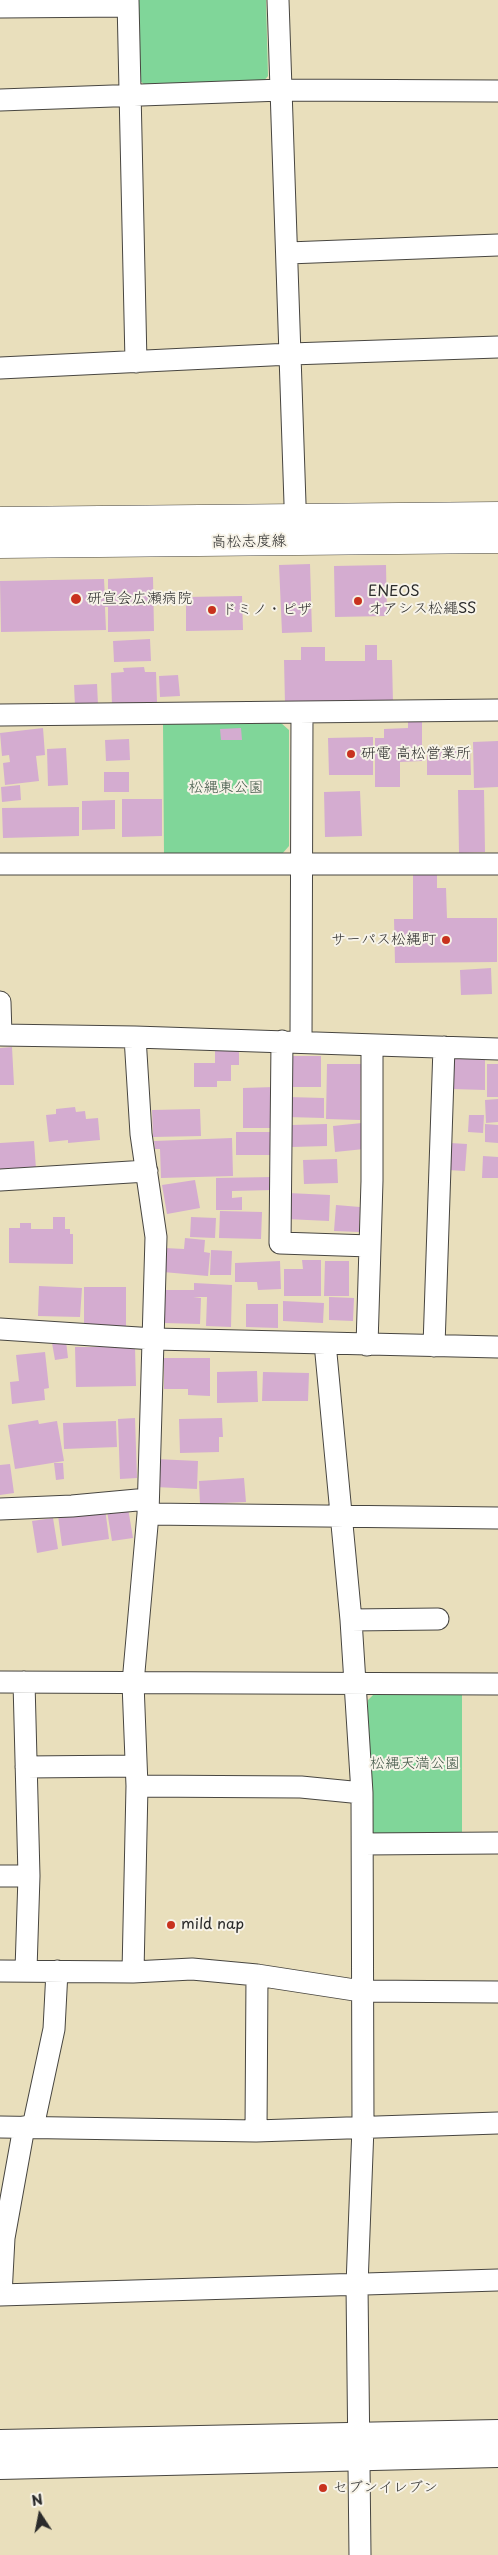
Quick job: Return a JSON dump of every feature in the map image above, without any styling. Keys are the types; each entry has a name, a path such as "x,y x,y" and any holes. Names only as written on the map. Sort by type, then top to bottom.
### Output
{"main road":[{"name":"高松志度線","path":"0,544 296,530 498,516"},
{"name":"高松志度線","path":"0,521 296,530 498,539"}],"street":[{"path":"278,0 296,530"},
{"path":"0,7 128,3 136,362"},
{"path":"0,100 282,90 498,91"},
{"path":"288,253 498,245"},
{"path":"0,368 291,354 498,347"},
{"path":"0,715 498,710"},
{"path":"302,712 302,864 280,1243 370,1246"},
{"path":"0,864 498,864"},
{"path":"0,1002 0,1035 292,1041 498,1049"},
{"path":"134,1972 136,1776 133,1683 148,1507 156,1237 141,1134 135,1037"},
{"path":"367,1345 372,1181 372,1045"},
{"path":"434,1346 444,1047"},
{"path":"0,1180 147,1171"},
{"path":"0,1329 154,1339 498,1347"},
{"path":"325,1343 350,1620 362,1793 361,1992 363,2127 357,2285 360,2555"},
{"path":"0,1509 72,1506 148,1507 498,1518"},
{"path":"350,1620 438,1618"},
{"path":"0,1682 498,1684"},
{"path":"24,1682 29,1876 26,1970"},
{"path":"26,1767 362,1793"},
{"path":"363,1844 498,1844"},
{"path":"0,1876 29,1876"},
{"path":"0,1970 134,1972 192,1969 257,1975 361,1992 498,1992"},
{"path":"57,1971 54,2029 29,2127 4,2238 0,2295 498,2280"},
{"path":"256,2131 257,1975"},
{"path":"0,2126 256,2131 498,2123"},
{"path":"0,2466 359,2447 498,2433"},
{"path":"0,2443 359,2447 498,2454"}],"green space":[{"path":"136,0 266,0 268,76 262,83 147,87 138,79"},
{"name":"松縄東公園","path":"281,723 289,730 289,846 282,854 164,855 163,724"},
{"name":"松縄天満公園","path":"375,1693 462,1694 462,1837 377,1835 368,1828 368,1700"}],"building":[{"path":"310,564 312,632 282,633 279,565"},
{"path":"386,565 387,616 335,617 334,566"},
{"path":"153,577 154,631 108,632 108,607 105,607 106,630 1,632 0,581 104,579 105,598 108,598 108,579"},
{"path":"242,596 243,630 186,631 186,597"},
{"path":"150,639 151,661 114,662 113,641"},
{"path":"365,645 377,645 377,660 392,660 393,703 285,704 284,660 301,660 301,647 325,647 325,661 365,661"},
{"path":"144,667 145,672 156,672 157,702 112,705 111,673 124,672 123,668"},
{"path":"178,675 180,696 160,697 159,676"},
{"path":"97,684 98,705 75,706 74,685"},
{"path":"408,721 422,721 422,761 400,762 400,787 375,787 375,738 384,738 384,729 408,728"},
{"path":"43,728 45,755 36,756 39,781 5,785 3,763 10,762 9,755 2,756 0,733"},
{"path":"241,728 242,740 221,740 220,729"},
{"path":"373,737 373,775 329,775 328,738"},
{"path":"129,739 130,760 106,761 105,740"},
{"path":"498,741 498,787 474,788 473,742"},
{"path":"470,747 471,775 427,775 427,748"},
{"path":"66,748 68,785 48,786 47,749"},
{"path":"104,772 129,772 129,792 104,792"},
{"path":"20,785 21,800 2,802 1,787"},
{"path":"458,790 484,790 485,852 459,853"},
{"path":"360,791 362,836 325,837 324,792"},
{"path":"122,799 162,799 162,836 122,837"},
{"path":"115,800 115,829 82,830 82,801"},
{"path":"79,807 79,836 3,838 2,808"},
{"name":"サーパス松縄町","path":"413,874 437,874 437,888 446,888 447,918 497,918 497,962 395,963 394,919 413,919"},
{"path":"491,968 492,994 461,995 460,970"},
{"path":"12,1047 14,1085 0,1085 0,1048"},
{"path":"215,1050 239,1050 239,1065 231,1065 231,1081 217,1081 217,1087 194,1087 194,1063 215,1063"},
{"path":"293,1056 321,1056 321,1087 288,1087 288,1064 293,1064"},
{"path":"453,1057 485,1057 485,1090 452,1089"},
{"path":"327,1064 361,1064 360,1120 326,1119"},
{"path":"487,1064 498,1064 498,1097 487,1097"},
{"path":"274,1087 274,1128 243,1128 243,1088"},
{"path":"288,1097 324,1098 324,1118 287,1117"},
{"path":"498,1099 498,1122 486,1123 485,1100"},
{"path":"75,1107 76,1112 85,1111 86,1119 98,1118 100,1140 68,1143 68,1140 49,1142 46,1115 56,1114 56,1109"},
{"path":"200,1109 201,1136 153,1137 152,1110"},
{"path":"469,1115 484,1115 483,1133 468,1132"},
{"path":"362,1123 364,1149 335,1152 333,1126"},
{"path":"327,1124 327,1146 292,1147 292,1125"},
{"path":"485,1124 498,1125 498,1143 485,1142"},
{"path":"236,1132 273,1132 273,1155 236,1155"},
{"path":"232,1138 233,1176 161,1178 160,1149 155,1149 154,1141"},
{"path":"34,1141 36,1169 0,1171 0,1143"},
{"path":"450,1143 467,1144 465,1171 448,1170"},
{"path":"483,1156 498,1157 498,1178 482,1178"},
{"path":"337,1159 338,1183 304,1184 303,1160"},
{"path":"272,1177 273,1190 232,1191 232,1198 242,1197 242,1210 216,1210 216,1178"},
{"path":"195,1180 200,1208 167,1214 162,1185"},
{"path":"288,1193 330,1195 329,1221 286,1219"},
{"path":"336,1205 360,1207 359,1232 334,1231"},
{"path":"220,1211 262,1212 261,1239 219,1238"},
{"path":"53,1217 65,1217 65,1229 70,1229 70,1234 73,1234 73,1264 9,1263 9,1228 20,1228 20,1223 31,1223 31,1229 53,1229"},
{"path":"191,1217 216,1218 215,1238 190,1237"},
{"path":"185,1238 205,1240 204,1252 210,1253 208,1276 163,1272 165,1248 184,1249"},
{"path":"211,1250 232,1251 231,1275 210,1275"},
{"path":"302,1260 321,1260 321,1296 284,1296 284,1269 303,1269"},
{"path":"280,1261 281,1289 258,1290 257,1282 235,1282 235,1263"},
{"path":"325,1261 349,1261 349,1296 324,1296"},
{"path":"194,1283 232,1285 231,1327 206,1326 207,1297 193,1297 201,1298 200,1324 164,1323 165,1290 194,1290"},
{"path":"39,1286 82,1288 80,1317 38,1316"},
{"path":"84,1287 126,1287 126,1329 84,1329"},
{"path":"329,1297 354,1298 353,1321 329,1320"},
{"path":"283,1301 324,1303 323,1323 283,1321"},
{"path":"246,1304 278,1304 278,1328 246,1327"},
{"path":"66,1341 68,1358 55,1360 52,1343"},
{"path":"75,1347 135,1347 136,1386 76,1387"},
{"path":"45,1352 49,1388 44,1389 45,1400 12,1404 10,1382 19,1381 16,1355"},
{"path":"164,1358 210,1358 210,1396 188,1395 188,1389 164,1389"},
{"path":"257,1371 258,1402 217,1403 217,1372"},
{"path":"263,1372 309,1373 308,1401 262,1401"},
{"path":"135,1418 137,1478 120,1479 118,1419"},
{"path":"222,1418 223,1437 219,1437 219,1452 180,1453 179,1419"},
{"path":"38,1420 39,1424 57,1421 64,1461 15,1469 8,1425"},
{"path":"116,1421 117,1447 64,1449 63,1423"},
{"path":"156,1459 198,1461 197,1489 155,1487"},
{"path":"54,1463 63,1463 64,1479 56,1480"},
{"path":"10,1464 14,1493 0,1495 0,1465"},
{"path":"244,1478 246,1502 200,1504 199,1481"},
{"path":"105,1508 109,1539 62,1546 58,1515"},
{"path":"128,1508 133,1538 112,1541 107,1511"},
{"path":"53,1518 58,1549 37,1553 32,1521"}],"place":[{"name":"研宣会広瀬病院","path":"76,599"},
{"name":"ENEOS オアシス松繩SS","path":"358,601"},
{"name":"ドミノ・ピザ","path":"212,610"},
{"name":"研電 高松営業所","path":"351,754"},
{"name":"サーパス松縄町","path":"446,940"},
{"name":"mild nap","path":"171,1925"},
{"name":"セブンイレブン","path":"323,2488"}]}
